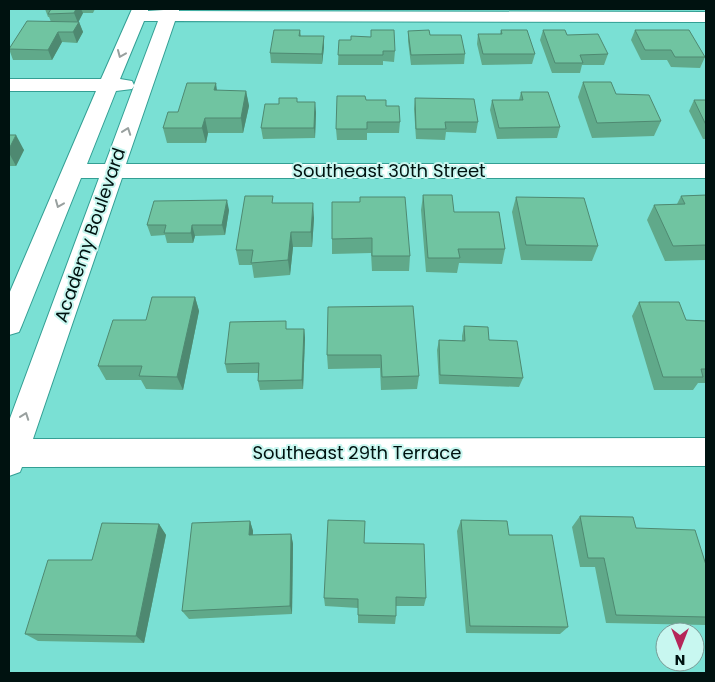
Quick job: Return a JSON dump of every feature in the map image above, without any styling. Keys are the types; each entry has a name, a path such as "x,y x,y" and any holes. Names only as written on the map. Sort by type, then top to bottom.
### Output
{"street":[{"path":"138,13 706,17"},
{"name":"Academy Boulevard","path":"9,325 138,13"},
{"name":"Academy Boulevard","path":"10,456 170,13"},
{"path":"9,85 144,84"},
{"name":"Southeast 30th Street","path":"72,171 706,171"},
{"name":"Southeast 29th Terrace","path":"10,456 706,452"}],"building":[{"path":"51,9 76,9 74,13 48,14"},
{"path":"27,21 79,22 73,32 58,32 48,50 9,49"},
{"path":"274,30 300,30 299,36 324,36 322,54 270,53"},
{"path":"371,30 394,30 395,51 383,51 383,55 338,55 339,40 351,40 351,36 371,37"},
{"path":"429,30 430,35 461,35 465,54 411,55 408,31"},
{"path":"501,30 527,30 535,54 483,54 478,34 502,34"},
{"path":"543,30 565,30 567,35 598,34 608,54 580,55 583,63 555,63"},
{"path":"635,30 689,30 705,57 675,57 671,50 645,50"},
{"path":"583,82 611,82 616,94 649,95 661,121 597,123"},
{"path":"187,83 216,83 214,90 246,91 241,118 205,118 202,128 163,128 168,112 178,112"},
{"path":"521,92 548,92 560,127 499,128 492,100 523,100"},
{"path":"337,96 365,96 366,100 386,100 386,106 399,106 400,122 367,122 367,129 336,129"},
{"path":"279,98 297,98 297,102 315,102 314,128 261,128 265,104 279,104"},
{"path":"415,98 474,99 478,122 445,122 446,129 416,129"},
{"path":"694,100 706,100 706,125"},
{"path":"9,135 16,135 9,149"},
{"path":"423,195 452,195 454,212 499,212 505,249 458,249 460,258 428,258"},
{"path":"706,195 706,245 673,246 654,205 685,204 681,196"},
{"path":"245,196 273,196 272,203 313,203 311,232 291,232 288,260 251,263 253,250 236,250"},
{"path":"360,197 405,197 410,256 372,256 372,238 332,239 332,202 360,202"},
{"path":"516,197 584,198 598,246 526,245"},
{"path":"227,200 222,225 192,225 191,233 164,233 166,225 147,225 154,201"},
{"path":"152,297 195,297 177,377 139,376 142,366 98,366 113,320 146,320"},
{"path":"639,302 679,302 686,320 706,321 706,369 701,369 703,377 663,377"},
{"path":"413,306 419,376 382,377 381,355 327,355 328,307"},
{"path":"286,321 286,329 304,329 302,380 258,381 259,363 225,364 230,322"},
{"path":"464,326 488,327 489,340 517,341 523,378 440,375 439,340 465,341"},
{"path":"580,516 633,517 636,528 695,530 706,565 706,617 616,615 604,558 588,558"},
{"path":"328,520 365,521 364,543 424,544 426,598 396,597 396,616 358,615 358,599 324,598"},
{"path":"461,520 507,521 509,535 552,535 568,627 470,626"},
{"path":"250,521 249,535 291,534 290,606 182,611 192,523"},
{"path":"102,523 159,524 136,636 25,634 48,560 92,560"}]}
